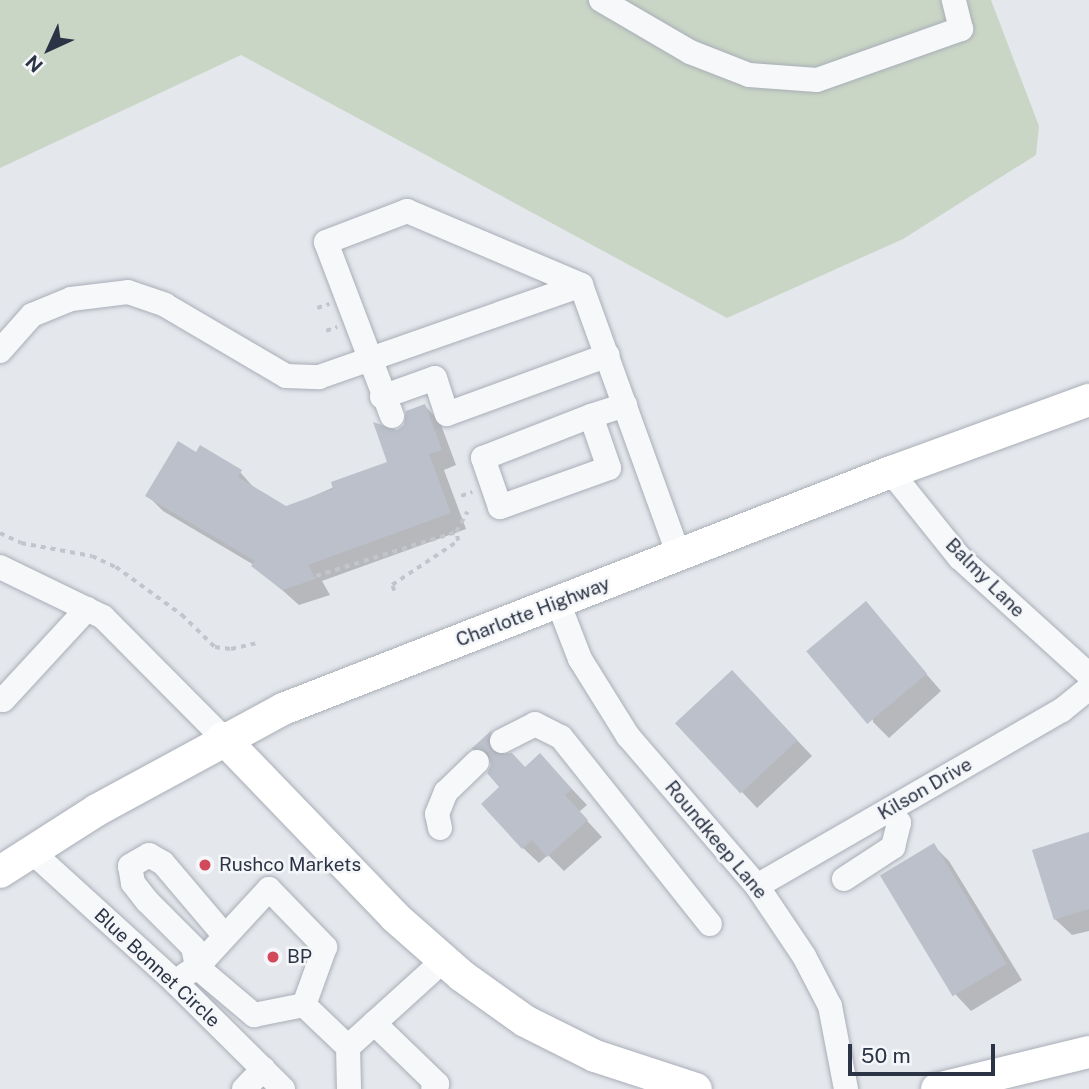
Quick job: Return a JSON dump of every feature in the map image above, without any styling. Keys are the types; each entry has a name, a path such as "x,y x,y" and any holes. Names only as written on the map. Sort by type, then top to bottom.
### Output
{"main road":[{"name":"Charlotte Highway","path":"0,872 30,850 223,738 283,709 891,472 1089,400"},
{"path":"223,738 396,917 444,960 525,1021 658,1084 696,1089"},
{"path":"937,1089 1089,1052"}],"street":[{"path":"601,0 690,52 749,75 817,80 961,29 954,0"},
{"path":"608,355 439,417 435,378 387,406 326,242 407,211 581,285 608,355 679,555"},
{"path":"0,351 32,315 71,299 128,292 165,305 286,376 319,377 581,285"},
{"path":"591,416 609,468 500,507 483,458 591,416 625,405"},
{"name":"Balmy Lane","path":"891,472 960,558 1089,675"},
{"path":"0,567 87,609 158,668 223,738"},
{"name":"Roundkeep Lane","path":"558,602 580,659 628,736 757,886 804,956 830,1006 846,1089"},
{"path":"1,701 87,609"},
{"name":"Kilson Drive","path":"757,886 1062,710 1089,688"},
{"path":"502,741 535,724 561,737 710,924"},
{"path":"440,828 437,814 446,792 477,762"},
{"path":"844,879 893,848 899,823 890,810"},
{"name":"Blue Bonnet Circle","path":"30,850 175,982 283,1089"},
{"path":"225,936 163,863 149,855 130,866 133,883 193,947 197,967 254,1015 304,1005"},
{"path":"175,982 197,967 269,889 325,947 304,1005"},
{"path":"348,1047 444,960"},
{"path":"304,1005 348,1047 349,1089"},
{"path":"374,1023 437,1084 433,1089"},
{"path":"244,1089 263,1069"}],"path":[{"path":"394,591 392,585 458,541 456,532 467,512"},
{"path":"316,576 456,532"},
{"path":"0,533 21,543 92,556 116,566 183,615 215,647 231,649 257,643"}],"green space":[{"path":"0,0 991,0 1039,126 1036,155 903,239 727,318 241,55 0,168"}],"building":[{"path":"425,404 442,450 429,454 451,513 308,565 316,579 282,590 251,566 255,561 145,496 178,441 196,452 200,445 242,470 238,477 286,506 333,489 331,482 387,462 373,422 397,430 404,425 406,411"},
{"path":"866,601 927,674 867,724 806,651"},
{"path":"732,670 797,740 740,793 675,723"},
{"path":"492,730 487,741 495,754 512,753 525,767 540,753 572,789 565,795 588,820 547,857 532,840 522,849 481,804 499,787 487,773 491,765 488,752 471,749"},
{"path":"1089,832 1089,909 1054,920 1032,850"},
{"path":"934,843 1007,964 953,996 880,875"}],"place":[{"name":"Rushco Markets","path":"205,865"},
{"name":"BP","path":"273,957"}]}
